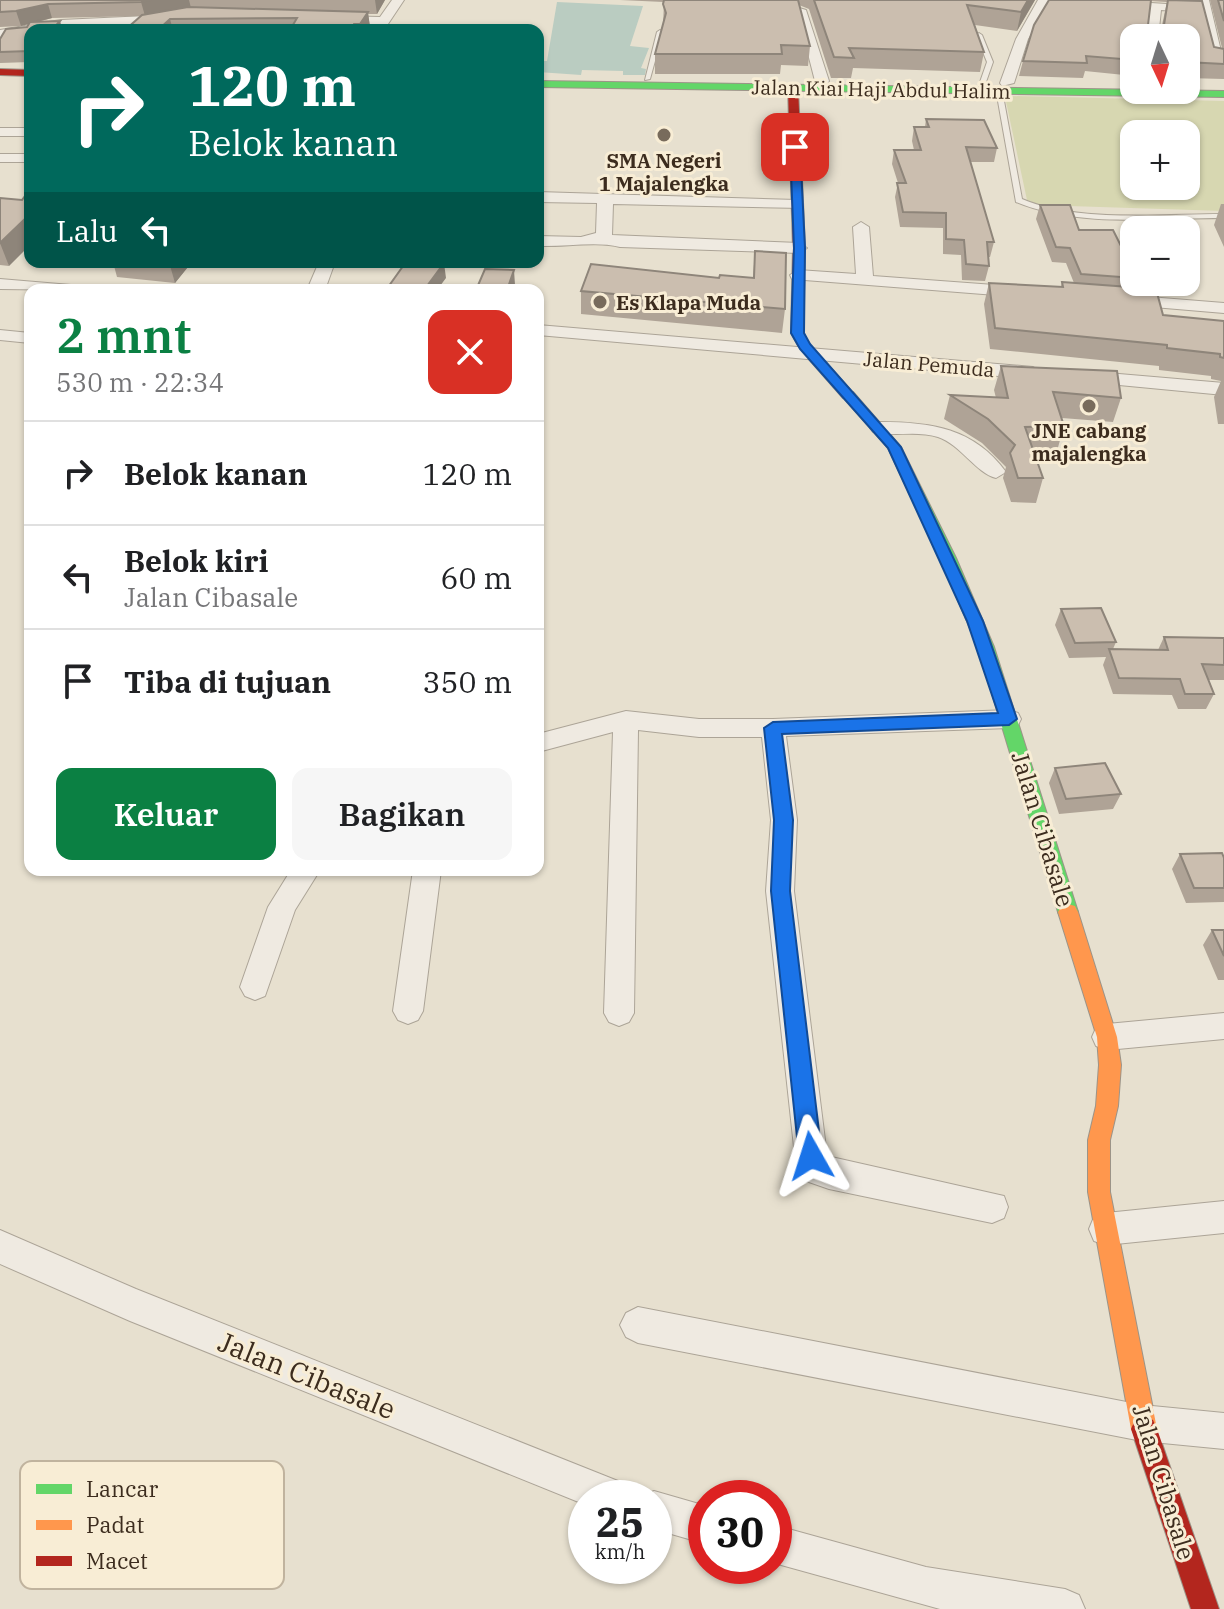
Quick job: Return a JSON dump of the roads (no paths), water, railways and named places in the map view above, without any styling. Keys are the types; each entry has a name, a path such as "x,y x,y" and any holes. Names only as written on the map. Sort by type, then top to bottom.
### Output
{"main road":[{"path":"0,75 24,75"},
{"name":"Jalan Kiai Haji Abdul Halim","path":"544,78 997,85 1224,94"},
{"name":"Jalan Kiai Haji Abdul Halim","path":"544,84 793,88 1120,85"},
{"path":"1200,85 1224,86"},
{"name":"Jalan Cibasale","path":"793,88 799,248 797,333 880,428 907,471 986,647 1107,1037 1110,1065 1107,1106 1099,1140 1099,1192 1142,1423 1205,1609"}],"street":[{"path":"997,85 1044,0"},
{"path":"381,24 398,1"},
{"path":"1153,24 1155,6 1204,5 1219,61"},
{"path":"800,10 822,81"},
{"path":"98,24 145,23 180,16"},
{"path":"323,20 369,24"},
{"path":"0,34 24,32"},
{"path":"3,136 24,133"},
{"path":"0,158 24,158"},
{"path":"544,197 797,205"},
{"path":"601,237 604,235 605,199"},
{"path":"861,227 865,280"},
{"path":"544,241 601,237 620,242 799,248"},
{"path":"798,275 1036,293"},
{"path":"0,284 24,286"},
{"path":"1098,298 1224,308"},
{"name":"Jalan Pemuda","path":"544,331 1224,389"},
{"path":"0,335 24,337"},
{"path":"880,428 935,428 956,435 996,472"},
{"path":"544,741 626,720 699,728 773,728 1009,719"},
{"path":"619,1013 626,720"},
{"path":"773,728 784,820 780,891 811,1156 817,1170 992,1207"},
{"path":"255,987 282,907 302,876"},
{"path":"408,1011 426,876"},
{"path":"1107,1037 1224,1026"},
{"path":"1106,1229 1224,1217"},
{"name":"Jalan Cibasale","path":"0,1247 130,1304 570,1480"},
{"path":"638,1325 1142,1423 1224,1431"},
{"path":"792,1550 925,1598 1065,1609"}],"lane":[{"path":"647,79 660,32"},
{"path":"979,35 997,85 1019,200 1044,211 1224,216"},
{"path":"1095,214 1101,226"}],"place":[{"name":"SMA Negeri 1 Majalengka","path":"664,135"},
{"name":"Es Klapa Muda","path":"600,302"},
{"name":"JNE cabang majalengka","path":"1089,406"}]}
